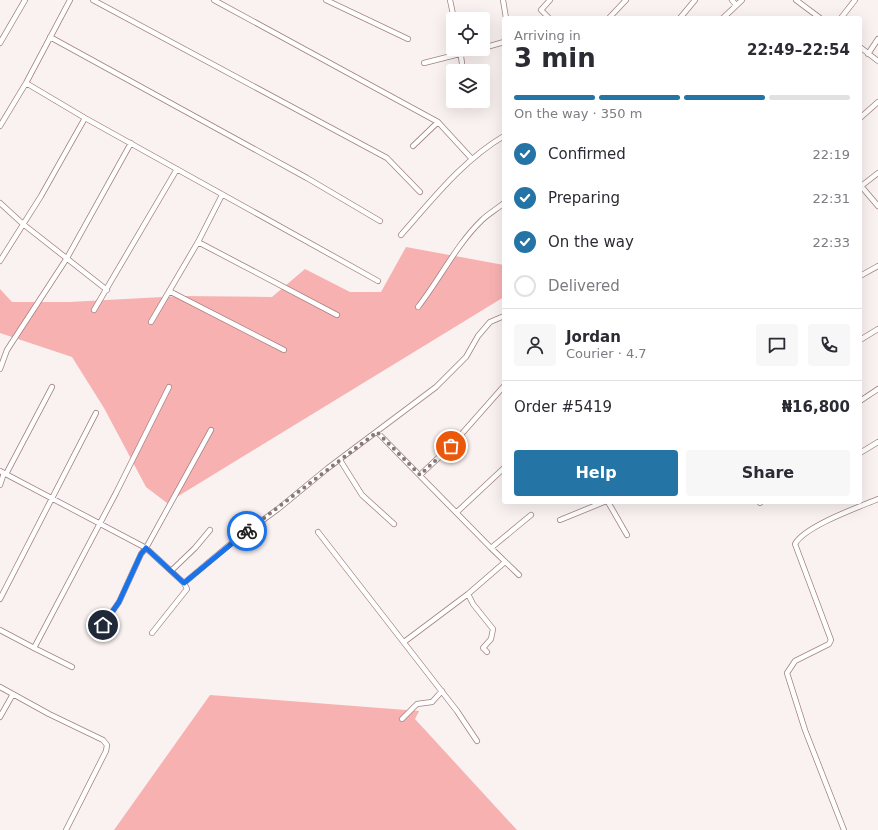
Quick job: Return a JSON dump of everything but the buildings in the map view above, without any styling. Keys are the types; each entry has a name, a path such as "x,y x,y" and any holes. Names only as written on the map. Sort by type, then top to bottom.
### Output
{"street":[{"path":"0,43 25,0"},
{"path":"0,125 26,83 70,0"},
{"path":"93,0 387,158 420,192"},
{"path":"214,0 438,122 472,159"},
{"path":"326,0 408,40"},
{"path":"450,0 453,12"},
{"path":"503,0 506,16"},
{"path":"547,16 541,10 550,0"},
{"path":"611,16 626,0"},
{"path":"682,16 695,0"},
{"path":"732,0 736,5"},
{"path":"725,16 742,0"},
{"path":"796,0 813,16"},
{"path":"843,16 855,0"},
{"path":"50,37 307,178 380,221"},
{"path":"868,54 878,39"},
{"path":"490,46 502,43"},
{"path":"862,49 878,61"},
{"path":"424,63 446,56"},
{"path":"26,83 177,170 378,281"},
{"path":"862,116 878,102"},
{"path":"0,261 85,118"},
{"path":"413,146 438,122"},
{"path":"401,235 429,203 472,159 502,137"},
{"path":"0,369 7,350 23,323 67,258 131,143"},
{"path":"94,310 177,170"},
{"path":"862,185 878,173"},
{"path":"862,188 878,206"},
{"path":"151,322 198,242 222,195"},
{"path":"0,204 107,290"},
{"path":"418,307 457,251 482,220 502,205"},
{"path":"198,242 337,315"},
{"path":"862,275 878,266"},
{"path":"169,291 284,350"},
{"path":"184,583 234,541 436,387 466,357 478,336 490,322 502,317"},
{"path":"862,339 878,329"},
{"path":"0,485 3,472 52,387"},
{"path":"34,648 169,387"},
{"path":"420,475 451,446 502,388"},
{"path":"862,400 878,389"},
{"path":"0,599 53,499 96,413"},
{"path":"103,625 119,602 141,554 146,548 211,430"},
{"path":"377,432 491,548 519,574"},
{"path":"862,452 878,442"},
{"path":"340,460 362,495 394,524"},
{"path":"457,512 502,470"},
{"path":"3,472 146,548 184,583 187,589 152,633"},
{"path":"844,830 805,730 787,673 795,661 829,644 831,640 795,544 825,521 878,499"},
{"path":"560,520 599,504"},
{"path":"609,504 627,535"},
{"path":"491,548 530,515"},
{"path":"171,571 195,548 210,530"},
{"path":"318,532 442,691 477,741"},
{"path":"404,642 468,594 505,562"},
{"path":"468,594 473,604 493,628 491,639 483,648 487,652"},
{"path":"0,630 72,667"},
{"path":"0,687 49,714 103,740 107,746 106,751 66,830"},
{"path":"402,719 417,704 432,702 442,691"},
{"path":"0,717 13,694"}],"shaded area":[{"path":"406,247 502,265 502,298 167,503 146,487 104,408 72,357 0,333 0,289 12,302 69,302 181,296 272,297 305,269 350,292 381,292"},
{"path":"210,695 419,711 415,719 517,830 114,830"}],"way so far":[{"path":"247,531 278,509 328,468 377,432 420,475 451,446"}],"route":[{"path":"103,625 119,602 141,554 146,548 160,559 184,583 247,531"}]}
